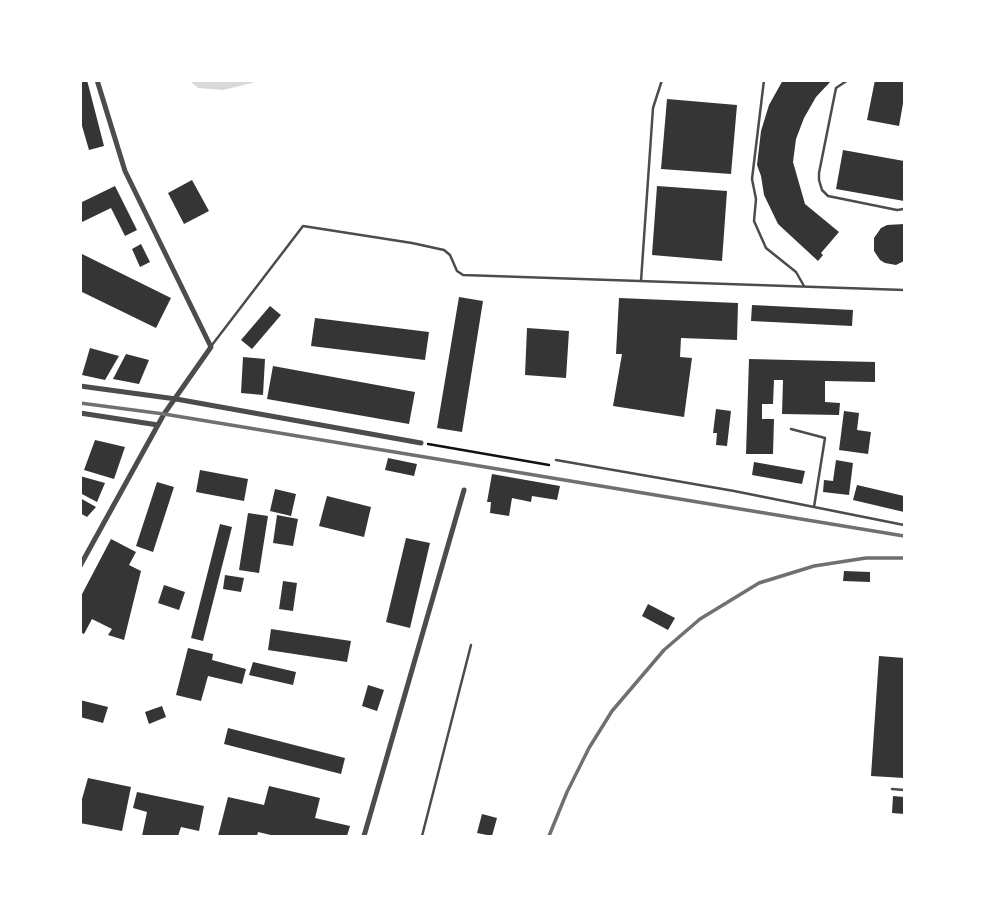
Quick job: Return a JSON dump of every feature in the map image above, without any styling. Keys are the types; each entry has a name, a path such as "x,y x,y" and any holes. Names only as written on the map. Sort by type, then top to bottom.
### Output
{"street":[{"path":"80,566 158,425 211,347 125,171 97,80"},
{"path":"80,386 176,398 421,443"},
{"path":"80,413 158,425"},
{"path":"364,836 464,490"}],"lane":[{"path":"641,281 653,108 662,80"},
{"path":"764,80 752,179 756,199 754,221 766,248 796,272 804,286"},
{"path":"848,80 836,88 818,173 822,190 828,196 897,210 905,209"},
{"path":"211,347 303,226 444,250 450,254 457,271 463,275 905,290"},
{"path":"791,429 825,438 814,507"},
{"path":"556,460 905,525"},
{"path":"422,836 471,645"},
{"path":"892,789 905,790"}],"path":[{"path":"421,443 550,466 556,460"}],"shaded area":[{"path":"190,81 256,81 223,90 198,88"}],"building":[{"path":"80,80 87,80 104,146 89,150 80,119"},
{"path":"783,80 832,80 816,97 804,118 796,139 793,162 805,204 839,232 821,253 823,255 818,261 778,224 764,195 757,165 761,131 769,105"},
{"path":"875,80 904,82 899,126 867,120"},
{"path":"667,99 737,105 731,174 661,169"},
{"path":"843,150 904,161 904,201 836,189"},
{"path":"192,180 209,211 184,224 168,193"},
{"path":"115,186 137,230 125,236 111,208 80,223 80,203"},
{"path":"657,186 727,191 722,261 652,255"},
{"path":"904,224 904,261 896,265 885,263 874,251 874,238 881,228 887,225"},
{"path":"141,244 150,262 140,267 132,249"},
{"path":"82,254 171,298 156,328 80,291"},
{"path":"459,297 483,301 462,432 437,428"},
{"path":"619,298 738,303 737,340 681,338 680,357 692,358 684,417 613,406 622,354 616,354"},
{"path":"752,305 853,310 852,326 751,321"},
{"path":"270,306 281,315 252,349 241,340"},
{"path":"315,318 429,332 425,360 311,346"},
{"path":"527,328 569,331 566,378 525,375"},
{"path":"90,348 119,356 105,380 82,375"},
{"path":"126,354 149,360 139,384 113,379"},
{"path":"243,357 265,359 263,395 241,393"},
{"path":"749,359 875,362 875,382 825,381 825,402 840,403 839,415 782,414 783,380 774,380 773,404 762,404 762,419 774,419 773,454 746,454"},
{"path":"273,366 415,392 409,424 267,399"},
{"path":"716,409 731,411 727,446 716,445 717,433 713,433"},
{"path":"844,411 859,413 857,430 871,432 868,454 839,450"},
{"path":"95,440 125,447 114,479 84,470"},
{"path":"388,458 417,464 414,476 385,470"},
{"path":"836,460 853,463 849,495 823,492 824,480 833,481"},
{"path":"754,462 805,471 802,484 752,475"},
{"path":"200,470 248,479 244,501 196,492"},
{"path":"492,474 560,486 557,500 532,496 531,502 512,498 509,516 490,513 491,502 487,502"},
{"path":"80,476 105,483 97,502 80,493"},
{"path":"157,482 174,487 153,552 136,546"},
{"path":"857,485 904,496 904,512 853,500"},
{"path":"275,489 296,494 291,516 270,511"},
{"path":"327,496 371,507 364,537 319,526"},
{"path":"80,498 96,507 87,517 80,513"},
{"path":"248,513 268,516 259,573 239,570"},
{"path":"277,515 298,519 293,546 273,543"},
{"path":"220,524 232,527 203,641 191,638"},
{"path":"406,538 430,543 410,628 386,622"},
{"path":"111,539 136,552 129,565 141,571 124,640 108,635 112,629 92,619 84,634 80,632 80,598"},
{"path":"844,571 870,572 870,582 843,581"},
{"path":"225,575 244,578 241,592 223,589"},
{"path":"283,581 297,583 293,611 279,609"},
{"path":"164,585 185,592 179,610 158,603"},
{"path":"648,604 675,618 668,630 642,616"},
{"path":"271,629 351,641 347,662 268,650"},
{"path":"188,648 213,654 212,660 246,669 242,684 208,676 201,701 176,695"},
{"path":"879,656 904,658 904,778 871,776"},
{"path":"253,662 296,672 293,685 249,675"},
{"path":"368,685 384,690 377,711 362,706"},
{"path":"80,700 108,707 103,723 80,717"},
{"path":"162,706 166,717 149,724 145,712"},
{"path":"228,728 345,758 341,774 224,744"},
{"path":"88,778 131,787 122,831 80,823 80,806"},
{"path":"269,786 320,798 315,818 350,826 347,836 275,836 258,832 257,836 218,836 228,797 264,805"},
{"path":"137,792 204,806 199,831 181,827 178,836 142,836 147,812 133,808"},
{"path":"893,796 904,797 904,814 892,813"},
{"path":"482,814 497,818 492,836 477,833"}],"railway":[{"path":"80,403 164,414 904,536"},
{"path":"549,836 589,748 612,711 664,650 700,619 759,583 814,566 866,558 904,558"}]}
